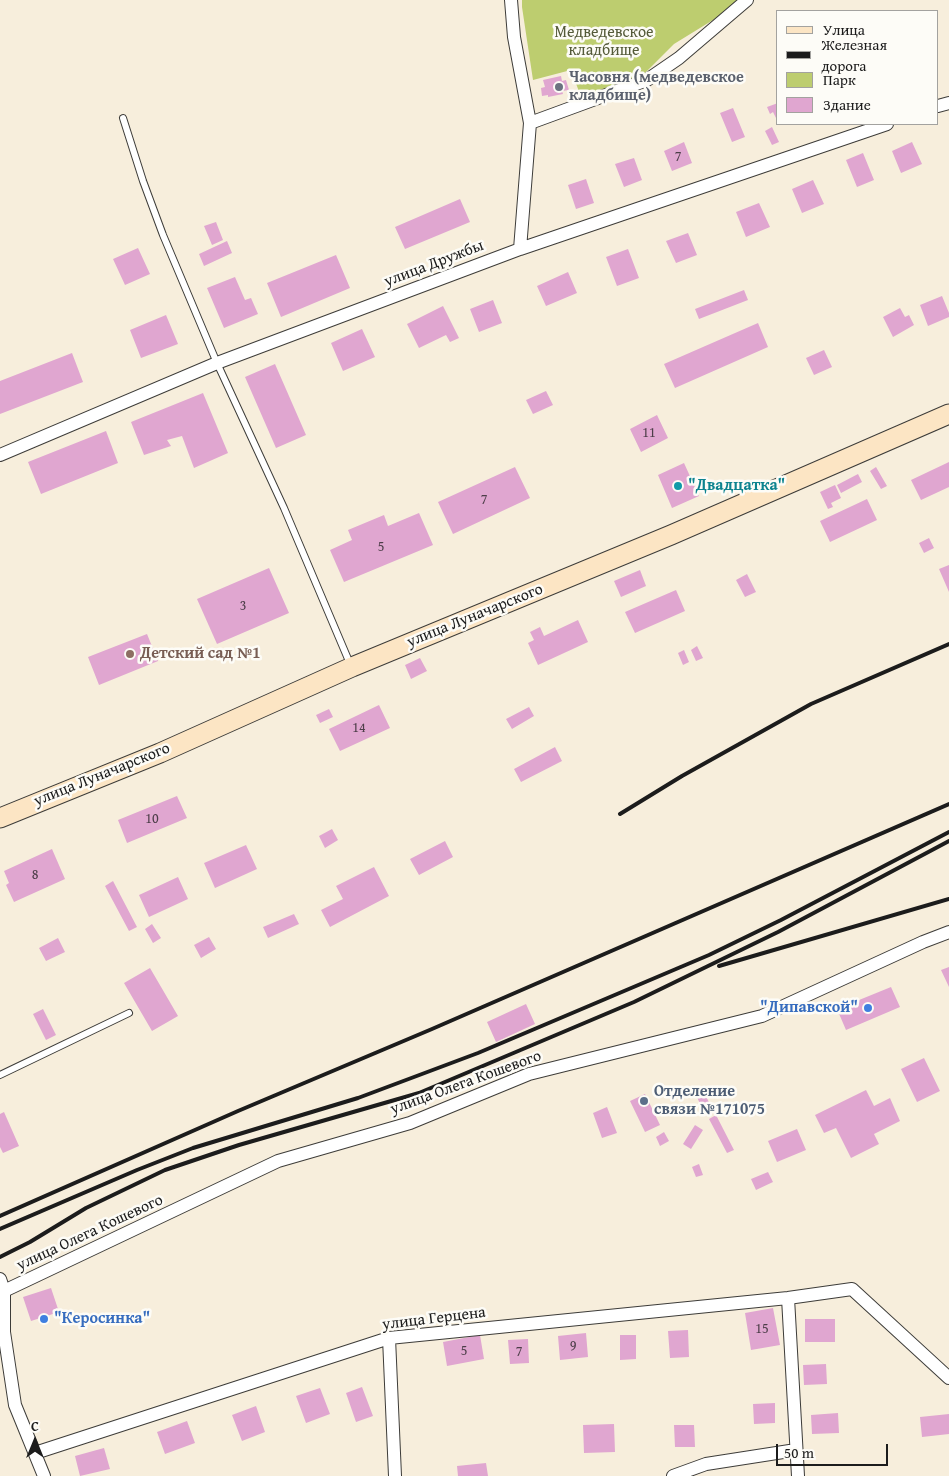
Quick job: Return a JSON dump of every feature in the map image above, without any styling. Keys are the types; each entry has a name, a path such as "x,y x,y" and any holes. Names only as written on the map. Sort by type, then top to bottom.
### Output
{"street":[{"path":"511,0 514,37 530,123 520,249"},
{"path":"530,123 647,80 679,58 747,0"},
{"name":"улица Дружбы","path":"0,455 217,363 520,249 884,125"},
{"name":"улица Луначарского","path":"0,818 160,753 352,667 671,535 949,414"},
{"name":"улица Олега Кошевого","path":"2,1285 278,1162 410,1123 529,1074 762,1016 923,942 949,932"},
{"path":"2,1285 4,1332 15,1405 44,1476"},
{"name":"улица Герцена","path":"35,1453 389,1338 788,1298 852,1289 949,1378"},
{"path":"788,1298 798,1476"},
{"path":"389,1338 395,1476"},
{"path":"673,1476 706,1464 796,1450"}],"lane":[{"path":"123,118 163,235 217,363 284,508 352,667"},
{"path":"0,1075 130,1012"}],"green space":[{"name":"Медведевское кладбище","path":"522,0 739,0 726,12 674,44 643,75 581,97 571,70 533,80"}],"building":[{"path":"561,76 562,81 566,80 569,90 562,91 563,94 548,97 548,95 542,96 541,88 545,87 543,80"},
{"path":"776,104 776,118 773,112 770,114 767,107"},
{"path":"733,108 745,137 732,142 720,113"},
{"path":"772,127 779,142 772,145 765,131"},
{"path":"684,142 692,163 672,171 664,151"},
{"path":"912,142 922,164 901,173 892,151"},
{"path":"863,153 874,180 857,187 846,160"},
{"path":"634,158 642,180 624,187 615,164"},
{"path":"586,179 594,203 576,209 568,185"},
{"path":"813,180 824,204 802,213 792,189"},
{"path":"460,199 470,222 405,249 395,227"},
{"path":"759,203 770,227 746,237 736,212"},
{"path":"216,222 223,240 212,245 204,226"},
{"path":"688,233 697,255 676,263 666,241"},
{"path":"227,241 232,253 204,266 199,254"},
{"path":"138,248 150,274 125,285 113,259"},
{"path":"628,249 639,278 617,286 606,257"},
{"path":"336,255 350,288 281,317 267,283"},
{"path":"568,272 577,293 546,306 537,286"},
{"path":"235,277 245,300 251,298 258,314 224,328 207,288"},
{"path":"744,290 748,300 699,319 695,309"},
{"path":"942,296 949,317 928,326 920,305"},
{"path":"493,300 502,323 479,332 470,309"},
{"path":"443,306 459,338 450,342 446,335 419,348 407,324"},
{"path":"900,308 905,317 909,315 914,325 893,337 883,317"},
{"path":"166,315 178,344 141,358 130,330"},
{"path":"758,323 768,347 675,388 664,364"},
{"path":"362,329 375,357 343,371 331,343"},
{"path":"824,350 832,367 814,375 806,358"},
{"path":"72,353 83,382 0,414 0,381"},
{"path":"275,364 306,435 276,448 245,377"},
{"path":"546,391 553,405 533,414 526,400"},
{"path":"203,393 228,453 194,468 182,436 167,440 171,446 144,455 131,422"},
{"path":"657,415 668,438 641,452 630,429"},
{"path":"106,431 118,463 41,494 28,462"},
{"path":"949,462 949,487 921,500 911,480"},
{"name":"\"Двадцатка\"","path":"684,463 699,496 672,508 658,475"},
{"path":"515,467 530,498 453,534 438,502"},
{"path":"876,467 887,486 881,489 870,471"},
{"path":"858,474 862,482 841,493 837,485"},
{"path":"835,485 841,498 831,503 833,507 828,509 820,492"},
{"path":"867,499 877,520 830,542 820,521"},
{"path":"419,513 433,545 344,582 330,550 352,540 348,530 384,515 388,526"},
{"path":"929,538 934,548 924,553 919,543"},
{"path":"949,565 949,592 939,569"},
{"path":"269,568 289,613 217,644 197,599"},
{"path":"640,570 646,586 621,597 614,581"},
{"path":"747,574 756,592 745,597 736,580"},
{"path":"676,590 685,611 635,633 625,612"},
{"path":"578,620 588,642 538,665 528,643 534,640 530,632 540,627 544,636"},
{"path":"147,634 158,661 99,685 88,657"},
{"path":"697,646 703,658 696,661 691,650"},
{"path":"684,650 689,662 683,665 678,653"},
{"path":"420,658 427,671 411,679 405,665"},
{"path":"379,705 390,728 340,751 329,729"},
{"path":"529,707 534,716 512,729 506,719"},
{"path":"329,709 333,717 320,723 316,715"},
{"path":"555,747 562,761 521,782 514,769"},
{"path":"177,796 187,818 127,843 118,820"},
{"path":"332,829 338,840 325,848 319,836"},
{"path":"445,841 453,857 419,875 410,859"},
{"path":"246,845 257,869 215,888 204,863"},
{"path":"52,849 65,879 14,902 6,885 9,883 4,871"},
{"path":"374,867 389,896 330,927 321,910 343,899 336,886"},
{"path":"178,877 188,899 149,917 139,895"},
{"path":"113,881 137,927 129,931 105,886"},
{"path":"294,914 299,924 268,938 263,927"},
{"path":"152,924 161,938 153,943 145,929"},
{"path":"209,937 216,949 201,958 194,945"},
{"path":"58,938 65,952 46,961 39,948"},
{"path":"949,967 949,987 941,970"},
{"path":"150,968 178,1016 152,1031 124,983"},
{"name":"\"Дипавской\"","path":"891,987 900,1007 846,1030 837,1009"},
{"path":"526,1004 535,1024 496,1042 487,1022"},
{"path":"43,1009 56,1035 46,1040 33,1014"},
{"path":"924,1058 940,1091 917,1102 901,1069"},
{"path":"866,1090 874,1106 890,1098 900,1121 874,1134 879,1144 851,1158 836,1128 824,1133 815,1115"},
{"path":"645,1094 660,1125 645,1132 630,1101"},
{"path":"705,1094 713,1111 705,1115 697,1097"},
{"path":"607,1107 617,1133 602,1138 593,1113"},
{"path":"4,1112 19,1146 3,1153 0,1147 0,1114"},
{"path":"716,1115 734,1150 727,1153 709,1119"},
{"path":"695,1125 703,1130 691,1149 683,1144"},
{"path":"797,1129 806,1150 777,1162 768,1141"},
{"path":"664,1132 669,1141 660,1146 656,1137"},
{"path":"699,1164 703,1175 696,1177 692,1167"},
{"path":"768,1172 773,1182 756,1190 751,1179"},
{"path":"51,1288 59,1312 31,1321 23,1297"},
{"path":"773,1308 780,1345 751,1350 745,1313"},
{"path":"805,1319 835,1319 835,1342 805,1342"},
{"path":"688,1330 689,1357 670,1358 668,1331"},
{"path":"586,1333 588,1357 560,1360 558,1336"},
{"path":"480,1335 484,1359 447,1366 443,1342"},
{"path":"620,1335 636,1335 636,1359 620,1360"},
{"path":"528,1339 529,1363 510,1364 508,1340"},
{"path":"826,1364 827,1384 804,1385 803,1365"},
{"path":"362,1387 373,1416 356,1422 346,1393"},
{"path":"320,1388 330,1414 306,1423 296,1396"},
{"path":"775,1403 775,1423 754,1424 753,1404"},
{"path":"256,1406 265,1432 242,1441 232,1415"},
{"path":"838,1413 839,1433 812,1434 811,1415"},
{"path":"949,1414 949,1434 922,1437 920,1417"},
{"path":"187,1421 195,1443 165,1454 157,1432"},
{"path":"614,1424 615,1452 584,1453 583,1425"},
{"path":"674,1425 694,1425 695,1447 675,1447"},
{"path":"104,1448 110,1469 80,1476 75,1456"},
{"path":"486,1463 488,1476 458,1476 457,1466"}],"railway":[{"path":"620,814 682,776 811,704 949,644"},
{"path":"0,1216 238,1111 432,1029 949,804"},
{"path":"0,1229 193,1148 358,1098 478,1053 709,955 781,920 949,832"},
{"path":"0,1257 30,1242 86,1208 165,1170 239,1145 419,1093 634,1002 778,932 949,841"},
{"path":"719,966 949,899"}],"place":[{"name":"Часовня (медведевское кладбище)","path":"559,87"},
{"name":"\"Двадцатка\"","path":"678,486"},
{"name":"Детский сад №1","path":"130,654"},
{"name":"\"Дипавской\"","path":"868,1008"},
{"name":"Отделение связи №171075","path":"644,1101"},
{"name":"\"Керосинка\"","path":"44,1319"}]}
